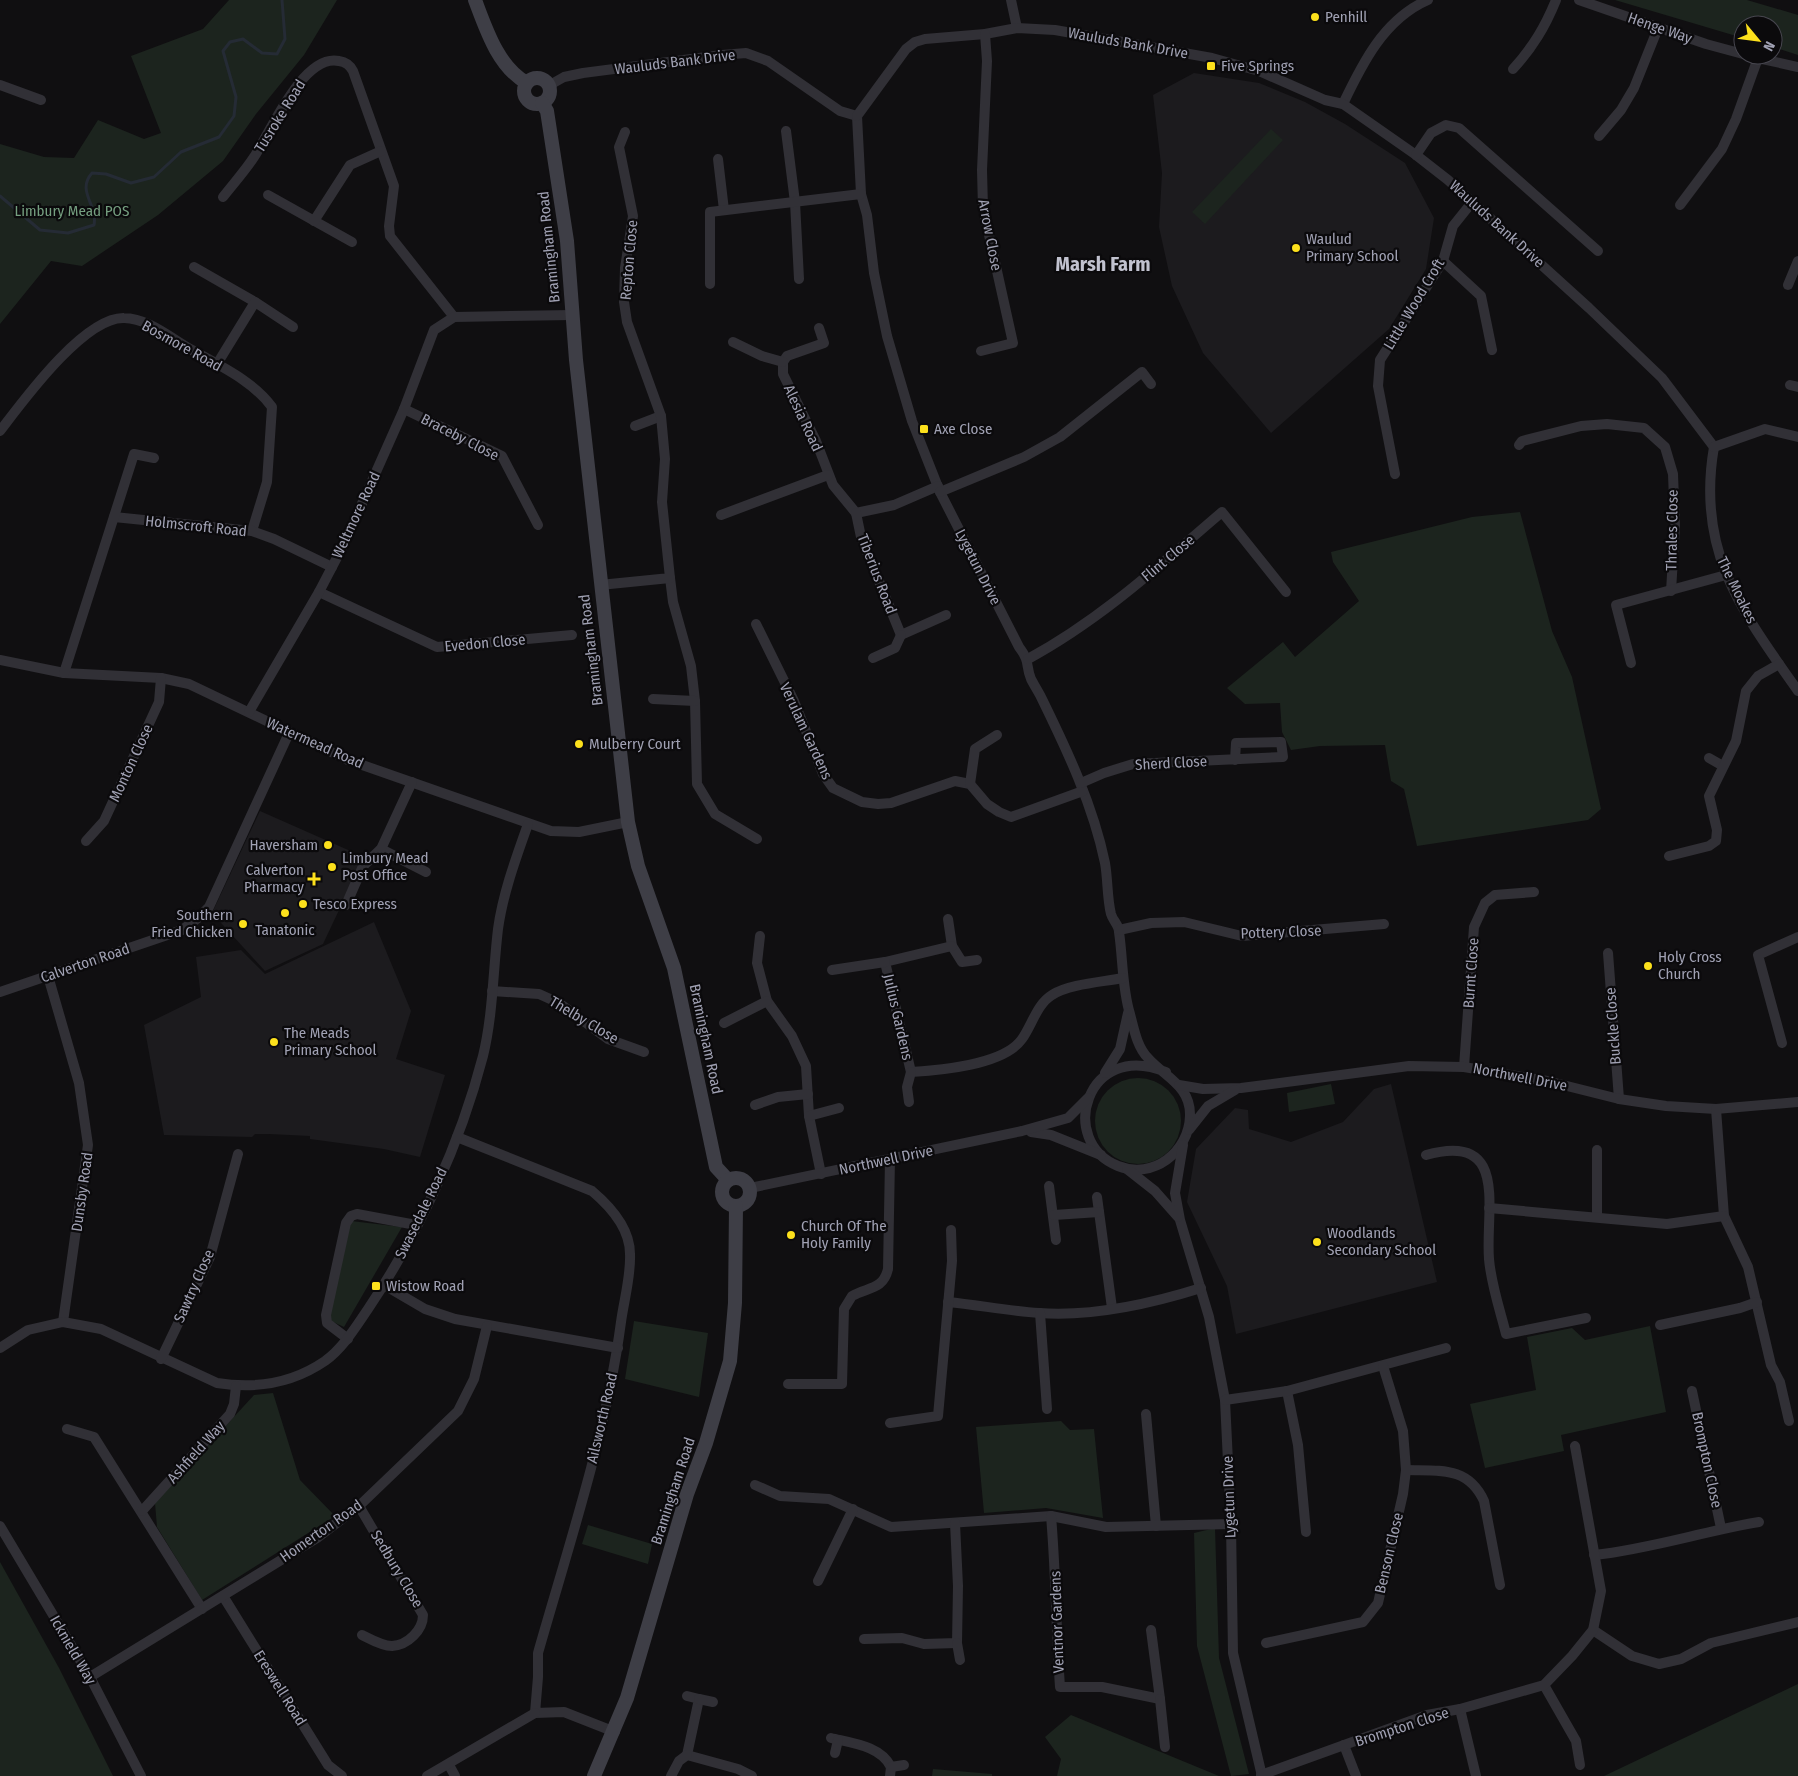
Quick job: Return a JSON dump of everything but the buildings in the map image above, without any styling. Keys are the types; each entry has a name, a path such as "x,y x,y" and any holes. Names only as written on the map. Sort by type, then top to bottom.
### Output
{"street":[{"path":"475,0 501,57 510,71 527,83"},
{"path":"1011,0 1017,28"},
{"path":"1343,104 1364,60 1379,40 1400,18 1428,0"},
{"path":"1514,69 1533,47 1546,25 1556,0"},
{"name":"Henge Way","path":"1579,0 1658,28 1733,51"},
{"name":"Wauluds Bank Drive","path":"548,86 564,77 583,73 722,54 746,53 768,61 840,111 857,116 906,49 915,42 940,37 985,34 1017,28 1055,30 1104,37 1212,58 1259,71 1325,100 1343,104 1416,155 1473,201 1662,378 1714,447"},
{"path":"1599,136 1621,110 1634,88 1658,28"},
{"name":"Arrow Close","path":"981,351 1013,343 983,208 985,34"},
{"name":"Tusroke Road","path":"223,197 253,158 297,86 307,74 326,61 335,60 351,66 381,151"},
{"path":"1783,64 1798,67"},
{"path":"1680,205 1722,149 1739,111 1755,65"},
{"path":"538,78 548,86 549,94 542,103 533,104 526,99 524,91 527,83 538,78"},
{"path":"0,86 41,100"},
{"name":"Bramingham Road","path":"542,103 547,111 567,241 600,585 628,822 638,866 674,968 716,1167 728,1180"},
{"name":"Lygetun Drive","path":"857,116 861,194 868,214 874,273 887,336 912,421 939,489 1019,647 1028,659 1031,678 1062,740 1082,787 1105,862 1111,916 1120,930 1123,978 1128,1009 1138,1044 1147,1058 1166,1072 1179,1085 1187,1099 1190,1114 1189,1130 1184,1142 1175,1193 1180,1220 1211,1324 1225,1400 1231,1524 1233,1653 1262,1776"},
{"path":"1416,155 1431,134 1446,125 1459,128 1598,251"},
{"path":"786,131 795,202 799,279"},
{"name":"Repton Close","path":"625,132 618,147 634,216 625,268 624,302 627,322 661,416 665,459 662,502 673,602 691,666 695,701 697,784 715,814 757,839"},
{"path":"314,221 350,165 381,151 395,191 389,226 390,236 454,317 573,315"},
{"path":"718,159 724,210"},
{"path":"710,284 710,212 861,194"},
{"path":"268,195 352,242"},
{"name":"Little Wood Croft","path":"1394,474 1378,386 1380,360 1443,261 1453,226 1473,201"},
{"path":"1443,261 1481,296 1492,350"},
{"path":"1788,285 1798,261"},
{"path":"194,267 255,302 293,327"},
{"path":"217,364 255,302"},
{"name":"Weltmore Road","path":"249,712 332,567 404,409 434,330 454,317"},
{"name":"Bosmore Road","path":"0,431 71,346 100,323 123,318 142,322 217,364 262,393 272,408 267,482 252,531"},
{"path":"733,342 762,356 783,362 787,356 824,343 819,328"},
{"name":"Alesia Road","path":"783,362 783,374 816,441 828,475 856,514"},
{"path":"856,514 894,505 1024,458 1060,437 1142,372 1151,384"},
{"name":"Braceby Close","path":"404,409 502,456 538,525"},
{"path":"634,426 661,416"},
{"name":"Thrales Close","path":"1519,445 1522,440 1581,426 1607,424 1644,428 1665,447 1672,474 1675,526 1671,590"},
{"path":"1714,447 1765,429 1798,436"},
{"name":"The Moakes","path":"1714,447 1708,486 1709,514 1713,534 1726,575 1747,615 1798,691"},
{"path":"64,672 134,454 154,458"},
{"path":"721,515 828,475"},
{"name":"Flint Close","path":"1028,659 1064,639 1109,608 1222,512 1286,592"},
{"name":"Tiberius Road","path":"856,514 861,537 901,635"},
{"name":"Holmscroft Road","path":"114,517 252,531 274,539 332,567"},
{"name":"Thrales Close","path":"1632,663 1616,605 1726,575"},
{"path":"600,585 670,578"},
{"name":"Evedon Close","path":"319,592 437,647 572,635"},
{"path":"873,658 896,648 901,635 946,615"},
{"name":"Verulam Gardens","path":"756,624 794,701 823,774 833,788 862,802 878,804 892,803 955,781 970,784"},
{"name":"Watermead Road","path":"0,660 64,672 162,678 189,684 348,760 551,831 579,832 628,822"},
{"path":"1669,856 1709,846 1716,841 1717,830 1708,800 1736,741 1746,691 1758,676 1779,664"},
{"name":"Monton Close","path":"86,842 104,821 159,702 162,678"},
{"path":"653,699 695,701"},
{"name":"Calverton Road","path":"0,992 182,930 198,918 209,907 289,733"},
{"path":"997,735 975,749 970,784 987,804 999,812 1011,816 1082,787"},
{"name":"Sherd Close","path":"1082,787 1104,773 1133,764 1235,760 1283,757 1281,742 1236,743 1235,760"},
{"path":"1709,758 1723,766"},
{"path":"346,905 363,866 381,849 412,782"},
{"name":"Swasedale Road","path":"0,1348 28,1330 63,1322 101,1329 161,1359 217,1383 236,1386 268,1384 299,1376 326,1360 348,1339 384,1285 416,1225 457,1137 483,1055 503,906 528,824"},
{"path":"381,849 426,872"},
{"name":"Burnt Close","path":"1464,1067 1474,927 1485,903 1495,895 1534,892"},
{"path":"948,919 952,946 962,962 977,960"},
{"name":"Pottery Close","path":"1120,930 1151,923 1184,922 1242,936 1384,924"},
{"path":"760,936 757,963 767,1001 800,1051 806,1066 809,1116 821,1174"},
{"path":"1782,1042 1758,955 1798,937"},
{"name":"Julius Gardens","path":"832,970 885,962 952,946"},
{"name":"Buckle Close","path":"1608,953 1619,1099"},
{"name":"Julius Gardens","path":"885,962 911,1072 907,1087 909,1102"},
{"name":"Dunsby Road","path":"48,976 79,1083 88,1145 63,1322"},
{"name":"Julius Gardens","path":"911,1072 940,1070 1002,1056 1018,1045 1042,1005 1050,996 1060,990 1123,978"},
{"name":"Thelby Close","path":"492,991 539,994 559,1003 608,1039 644,1052"},
{"path":"724,1023 767,1001"},
{"name":"Lygetun Drive","path":"1128,1009 1120,1049 1088,1098 1085,1113 1086,1128 1091,1142 1108,1161 1127,1169 1144,1169 1160,1165 1174,1155 1184,1142"},
{"name":"Lygetun Drive","path":"1100,1080 1114,1070 1131,1065 1149,1066 1166,1072"},
{"name":"Northwell Drive","path":"1179,1085 1203,1089 1241,1088 1409,1066 1464,1067 1547,1081 1619,1099 1666,1106 1716,1108 1798,1102"},
{"name":"Northwell Drive","path":"1189,1130 1208,1106 1241,1088"},
{"path":"756,1106 778,1097 808,1094"},
{"path":"1022,1131 1068,1118 1088,1098"},
{"path":"809,1116 839,1108"},
{"path":"1716,1108 1724,1216 1748,1267 1771,1365 1780,1382 1788,1421"},
{"path":"1022,1131 1051,1134 1101,1155"},
{"name":"Northwell Drive","path":"750,1188 1022,1131"},
{"name":"Ailsworth Road","path":"457,1137 592,1192 610,1206 623,1227 630,1253 618,1348 590,1472 538,1653 535,1713"},
{"path":"1426,1156 1446,1150 1457,1151 1476,1159 1485,1169 1490,1182 1487,1236 1490,1263 1506,1334 1586,1318"},
{"path":"1596,1150 1597,1217"},
{"name":"Sawtry Close","path":"161,1359 210,1257 238,1154"},
{"path":"788,1384 842,1384 844,1309 847,1302 859,1292 875,1289 882,1284 888,1269 890,1159"},
{"path":"1127,1169 1155,1191 1180,1220"},
{"path":"740,1178 750,1188 747,1200 736,1206 728,1203 723,1196 722,1187 728,1180 740,1178"},
{"path":"1049,1186 1056,1240"},
{"path":"1097,1197 1112,1308"},
{"name":"Bramingham Road","path":"594,1776 628,1698 687,1494 706,1443 730,1361 735,1303 736,1206"},
{"path":"1489,1208 1667,1224 1724,1216"},
{"path":"1054,1215 1099,1212"},
{"path":"348,1339 326,1323 326,1315 346,1223 350,1216 357,1214 416,1225"},
{"path":"890,1423 938,1416 952,1261 950,1230"},
{"path":"384,1285 425,1309 455,1319 618,1348"},
{"path":"948,1302 1040,1313 1064,1313 1140,1304 1201,1288"},
{"path":"1660,1325 1740,1308 1757,1302"},
{"path":"1040,1313 1047,1409"},
{"name":"Homerton Road","path":"90,1678 317,1538 359,1506 458,1411 474,1379 487,1326"},
{"path":"1225,1400 1287,1391 1446,1348"},
{"name":"Benson Close","path":"1266,1644 1363,1622 1378,1603 1403,1494 1406,1470 1403,1431 1383,1366"},
{"name":"Ashfield Way","path":"142,1511 230,1414 234,1404 236,1386"},
{"path":"1287,1391 1298,1445 1306,1532"},
{"name":"Brompton Close","path":"1692,1391 1721,1528"},
{"path":"1146,1414 1156,1526"},
{"path":"67,1429 94,1437 202,1609"},
{"path":"1575,1446 1601,1591 1593,1630 1572,1656 1544,1685 1576,1741 1580,1765"},
{"path":"1406,1470 1443,1471 1458,1474 1471,1480 1479,1489 1484,1502 1500,1585"},
{"path":"755,1485 780,1496 828,1499 892,1527 1051,1516 1106,1527 1231,1524"},
{"name":"Sedbury Close","path":"359,1506 424,1615 420,1630 402,1643 391,1646 362,1635"},
{"path":"818,1581 853,1509"},
{"name":"Ventnor Gardens","path":"1051,1516 1057,1587 1056,1624 1060,1687 1102,1687 1160,1699"},
{"name":"Brompton Close","path":"1594,1555 1620,1552 1721,1528 1759,1522"},
{"path":"955,1523 958,1586 957,1643 960,1660"},
{"name":"Icknield Way","path":"0,1526 90,1678 141,1776"},
{"name":"Ereswell Road","path":"223,1596 328,1765 342,1776"},
{"path":"1593,1630 1632,1656 1659,1664 1681,1659 1711,1643 1798,1622"},
{"path":"1151,1630 1165,1747"},
{"path":"864,1639 902,1638 924,1644 957,1643"},
{"name":"Brompton Close","path":"1262,1776 1427,1715 1460,1709 1544,1685"},
{"path":"688,1696 713,1702"},
{"path":"671,1776 679,1761 687,1755 699,1699"},
{"name":"Brompton Close","path":"1460,1709 1476,1776"},
{"path":"426,1776 449,1765 535,1713 564,1712 614,1732"},
{"path":"835,1753 835,1739 862,1744 872,1749 888,1760 890,1771 904,1765"},
{"name":"Brompton Close","path":"1344,1745 1356,1776"},
{"path":"687,1755 738,1769 752,1776"},
{"path":"449,1765 455,1776"}],"shaded area":[{"name":"Waulud Primary School","path":"1194,73 1259,83 1305,102 1345,124 1405,163 1434,218 1426,269 1389,329 1271,433 1203,353 1172,286 1159,227 1162,173 1153,95"},
{"path":"260,811 364,857 323,944 265,971 212,913"},
{"name":"The Meads Primary School","path":"374,922 411,1011 396,1059 445,1075 420,1157 384,1149 310,1139 310,1136 269,1134 255,1134 252,1137 164,1135 144,1025 201,997 196,957 241,950 265,974"},
{"name":"Woodlands Secondary School","path":"1391,1084 1437,1282 1236,1334 1227,1286 1187,1202 1196,1149 1235,1108 1248,1110 1249,1129 1291,1142 1343,1122 1374,1089"}],"green space":[{"name":"Limbury Mead POS","path":"229,0 337,0 304,55 256,114 223,161 158,215 82,266 51,261 0,324 0,144 44,157 74,158 98,120 144,139 161,133 131,56 203,29"},
{"path":"1615,0 1747,0 1798,15 1798,55 1783,50 1783,15 1733,15 1733,35"},
{"path":"1271,129 1283,140 1205,224 1192,212"},
{"path":"1520,512 1552,631 1572,677 1601,809 1588,820 1417,846 1404,789 1391,781 1385,745 1320,746 1291,750 1282,732 1280,703 1245,704 1227,688 1283,642 1295,657 1359,601 1333,562 1331,552 1472,517"},
{"path":"1138,1078 1154,1081 1162,1085 1174,1097 1178,1105 1181,1121 1178,1137 1174,1145 1162,1157 1154,1161 1138,1164 1122,1161 1114,1157 1102,1145 1098,1137 1095,1121 1098,1105 1102,1097 1114,1085 1122,1081"},
{"path":"1331,1084 1335,1104 1289,1112 1287,1093"},
{"path":"351,1221 402,1227 344,1327 329,1320"},
{"path":"634,1321 708,1333 699,1397 625,1379"},
{"path":"1650,1326 1666,1412 1561,1435 1564,1451 1485,1468 1470,1404 1536,1390 1527,1337 1572,1328 1585,1340"},
{"path":"273,1393 300,1480 335,1516 202,1600 157,1527 155,1503 254,1395"},
{"path":"1061,1421 1070,1430 1094,1429 1103,1518 1046,1508 984,1513 976,1427"},
{"path":"588,1525 652,1544 648,1564 582,1544"},
{"path":"1215,1528 1219,1658 1249,1774 1231,1776 1197,1646 1194,1533"},
{"path":"0,1562 59,1668 113,1776 0,1776"},
{"path":"1798,1684 1798,1776 1604,1776"},
{"path":"1071,1715 1219,1776 1057,1776 1061,1759 1045,1737"},
{"path":"933,1769 992,1774 992,1776 932,1776"}],"waterway":[{"path":"0,196 40,230 68,233 94,225 93,211 86,186 92,173 106,174 131,183 154,177 181,152 219,137 234,116 236,97 223,51 230,42 243,39 262,53 277,54 285,39 282,0"}],"place":[{"name":"Penhill","path":"1315,17"},
{"name":"Five Springs","path":"1211,66"},
{"name":"Waulud Primary School","path":"1296,248"},
{"name":"Axe Close","path":"924,429"},
{"name":"Mulberry Court","path":"579,744"},
{"name":"Haversham","path":"328,845"},
{"name":"Limbury Mead Post Office","path":"332,867"},
{"name":"Calverton Pharmacy","path":"314,879"},
{"name":"Tesco Express","path":"303,904"},
{"name":"Tanatonic","path":"285,913"},
{"name":"Southern Fried Chicken","path":"243,924"},
{"name":"Holy Cross Church","path":"1648,966"},
{"name":"The Meads Primary School","path":"274,1042"},
{"name":"Church Of The Holy Family","path":"791,1235"},
{"name":"Woodlands Secondary School","path":"1317,1242"},
{"name":"Wistow Road","path":"376,1286"}],"district":[{"name":"Marsh Farm","path":"1103,264"}]}
